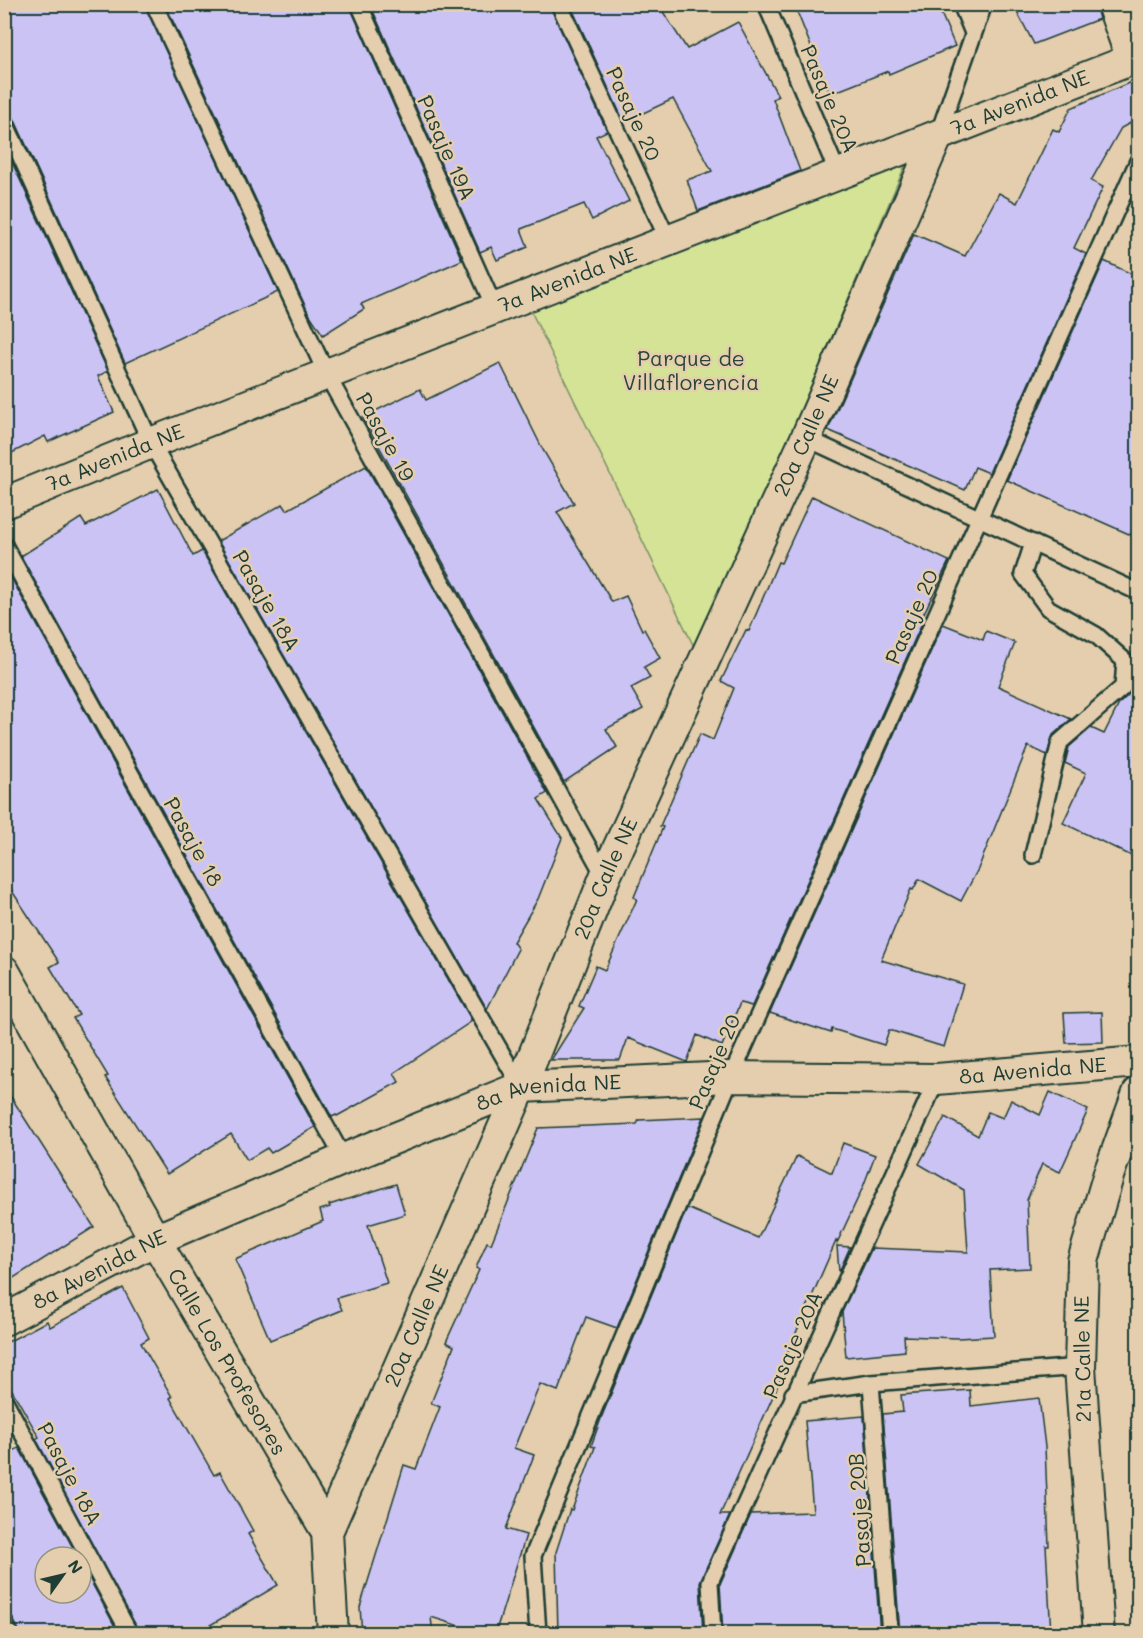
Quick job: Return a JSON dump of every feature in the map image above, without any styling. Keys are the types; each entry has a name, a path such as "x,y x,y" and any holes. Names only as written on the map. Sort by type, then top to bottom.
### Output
{"street":[{"path":"1112,4 1135,58"},
{"name":"7a Avenida NE","path":"4,503 151,443 839,176 1135,58"},
{"name":"20a Calle NE","path":"333,1634 327,1532 521,1087 605,877 806,438 937,137"},
{"name":"Calle Los Profesores","path":"4,971 155,1240 327,1532"},
{"name":"8a Avenida NE","path":"4,1320 155,1240 344,1159 521,1087 731,1077 937,1078 1138,1062"},
{"name":"21a Calle NE","path":"1099,1634 1080,1367 1083,1261 1138,1093"}],"lane":[{"name":"Pasaje 19","path":"154,4 327,375 605,877"},
{"name":"Pasaje 19A","path":"358,4 495,309"},
{"name":"Pasaje 20","path":"559,4 669,242"},
{"name":"Pasaje 20A","path":"766,4 839,176"},
{"path":"961,4 973,33"},
{"path":"937,137 984,4"},
{"name":"Pasaje 18A","path":"4,120 151,443 521,1087"},
{"name":"Pasaje 20","path":"538,1634 534,1556 731,1077 1138,161"},
{"path":"806,438 1138,592"},
{"path":"1033,543 1023,574 1048,608 1096,634 1125,661 1123,687 1060,742 1033,855"},
{"name":"Pasaje 18","path":"4,545 344,1159"},
{"name":"Pasaje 20A","path":"713,1634 710,1582 937,1078"},
{"path":"794,1394 871,1383 1080,1367"},
{"name":"Pasaje 20B","path":"871,1383 890,1634"},
{"name":"Pasaje 18A","path":"4,1399 130,1634"},
{"path":"4,1623 10,1634"}],"green space":[{"name":"Parque de Villaflorencia","path":"907,161 697,653 530,309"}],"building":[{"path":"4,4 144,4 278,292 125,363 13,116 4,110"},
{"path":"165,4 349,4 462,260 361,304 364,309 323,335 308,312"},
{"path":"370,4 549,4 607,131 596,136 629,201 592,220 584,204 521,229 528,247 497,260 491,247 480,252"},
{"path":"570,4 658,4 687,49 738,22 778,96 773,99 800,171 698,211 687,180 712,171 673,99 624,122"},
{"path":"794,4 937,4 955,46 889,74 888,71 830,94"},
{"path":"1013,4 1095,4 1099,19 1034,44"},
{"path":"1138,79 1138,119 1121,128 1091,181 1103,187 1074,248 1086,254 989,473 975,467 965,490 828,430 914,234 965,256 999,193 1017,203 1053,129 1059,132 1071,108"},
{"path":"4,145 108,371 98,376 114,412 48,442 45,436 4,457"},
{"path":"1104,261 1138,277 1138,538 1007,480"},
{"path":"500,363 543,450 574,503 557,512 612,602 626,596 642,630 644,629 660,658 644,667 650,678 631,688 643,709 606,729 617,747 564,782 363,417 420,389 426,400"},
{"path":"366,466 547,793 538,799 562,838 538,899 513,942 518,949 487,1009 218,541 283,504 287,510"},
{"path":"158,489 193,556 202,551 472,1021 394,1073 399,1082 337,1116 332,1117 21,556 81,518 86,526"},
{"path":"812,496 949,561 923,615 925,616 752,1006 740,1003 722,1046 697,1035 687,1062 628,1038 620,1060 551,1060 584,1008 579,1006 596,966 605,970 637,899 634,897 663,827 660,826 700,734 713,740 734,688 721,681 746,630 749,631 778,562 781,563"},
{"path":"5,567 315,1127 271,1153 267,1148 247,1160 231,1134 167,1174 105,1077 108,1076 73,1018 79,1015 50,967 59,962 4,879"},
{"path":"943,624 983,640 986,631 1015,643 998,686 1071,719 1053,735 1047,755 1028,746 978,869 961,901 919,879 913,890 911,889 881,960 963,984 944,1047 889,1030 884,1045 832,1029 831,1033 770,1013"},
{"path":"1138,662 1138,859 1063,823 1086,773 1065,763 1069,747 1091,728 1104,734 1119,704 1132,689 1134,671"},
{"path":"1102,1012 1103,1042 1066,1043 1064,1013"},
{"path":"4,1086 94,1227 4,1284"},
{"path":"1050,1092 1088,1110 1060,1172 1042,1164 1027,1200 1030,1268 990,1270 994,1336 958,1338 904,1336 905,1351 846,1357 842,1312 872,1248 968,1252 964,1190 919,1164 945,1117 978,1136 988,1112 1003,1118 1011,1100 1040,1115"},
{"path":"704,1117 617,1328 586,1317 558,1391 540,1384 514,1448 534,1455 506,1529 526,1535 495,1634 485,1634 431,1617 433,1634 362,1634 360,1607 404,1465 416,1469 440,1407 431,1403 454,1346 446,1342 479,1270 476,1268 487,1242 491,1244 538,1128 637,1124 639,1120"},
{"path":"843,1143 875,1155 863,1187 837,1243 836,1241 782,1365 786,1367 720,1515 730,1515 700,1582 703,1634 558,1634 556,1552 570,1509 572,1510 595,1447 591,1446 602,1416 687,1208 758,1238 797,1156 832,1173"},
{"path":"396,1184 405,1214 368,1225 387,1283 337,1298 342,1310 270,1340 235,1259 323,1221 320,1210 330,1207 329,1205"},
{"path":"837,1246 850,1247 839,1272"},
{"path":"123,1288 149,1338 141,1343 214,1475 220,1472 253,1531 248,1534 278,1585 195,1634 140,1634 36,1439 39,1437 4,1376 4,1344 47,1321 50,1327"},
{"path":"970,1390 971,1406 1039,1398 1045,1447 1049,1546 1046,1546 1051,1634 900,1634 883,1414 903,1412 901,1395"},
{"path":"864,1416 880,1634 723,1634 720,1584 751,1514 813,1512 805,1421"},
{"path":"19,1448 72,1545 33,1545 33,1605 93,1605 93,1585 119,1634 21,1634 4,1602 4,1455"}]}
